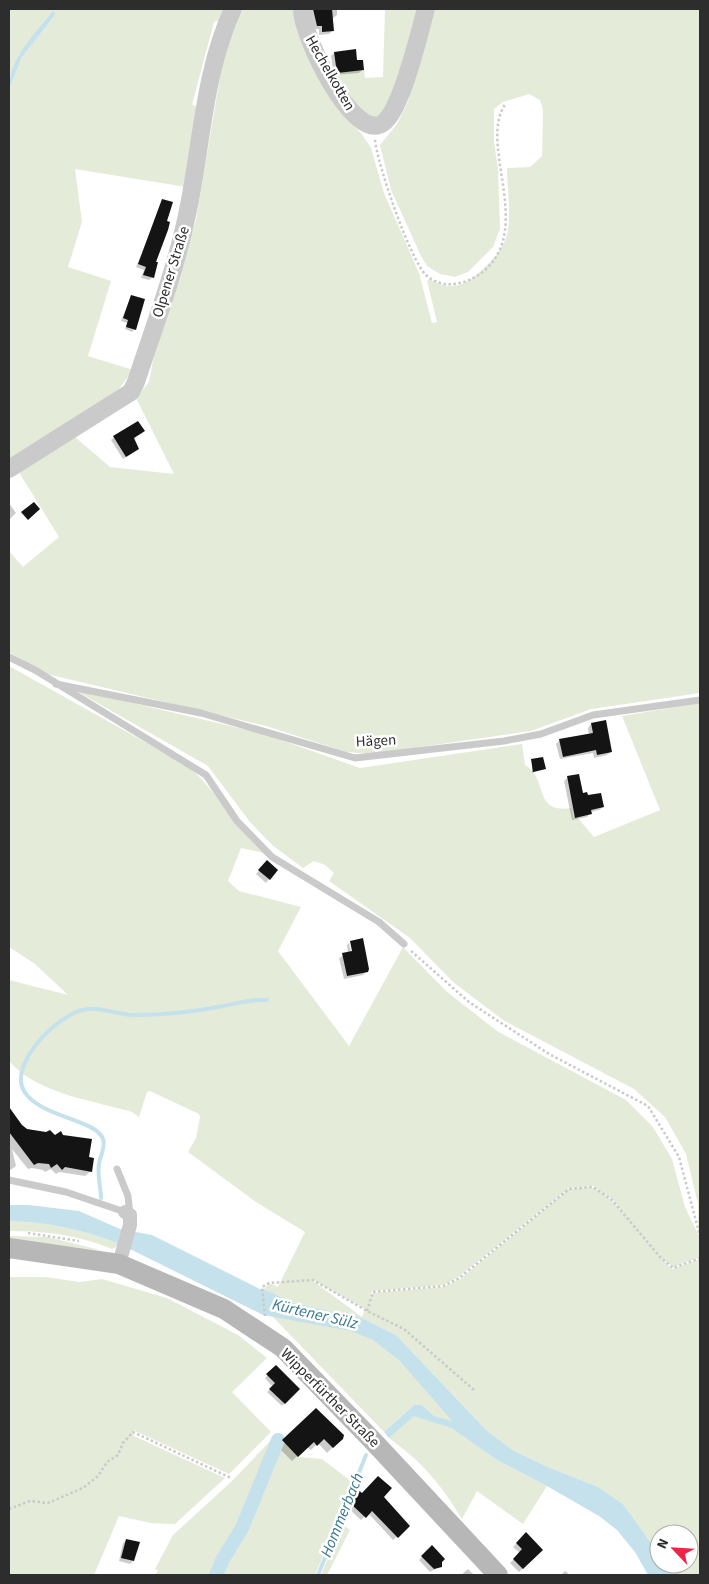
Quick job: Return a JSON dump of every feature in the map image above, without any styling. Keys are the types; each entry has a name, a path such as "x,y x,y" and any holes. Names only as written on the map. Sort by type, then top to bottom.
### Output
{"main road":[{"name":"Wipperfürther Straße","path":"9,1248 121,1260 224,1309 283,1348 498,1575"}],"street":[{"name":"Olpener Straße","path":"9,469 131,392 136,382 186,219 208,86 218,45 233,9"},
{"name":"Hechelkotten","path":"302,9 304,30 337,91 359,120 374,126"},
{"path":"374,126 382,124 394,110 426,9"},
{"path":"121,1260 128,1217"}],"lane":[{"name":"Hägen","path":"9,657 206,775 237,821 272,857 379,922 404,944"},
{"name":"Hägen","path":"56,684 201,713 355,758 541,734 593,715 700,700"},
{"path":"9,1180 66,1192 128,1217 128,1196 117,1169"}],"path":[{"path":"374,126 377,152 388,191 414,255 426,275 441,283 460,285 485,270 503,246 505,216 504,182 498,142 500,111 506,103"},
{"path":"404,944 468,1002 548,1054 648,1106 679,1157 700,1236"},
{"path":"367,1311 373,1292 442,1286 458,1279 569,1189 593,1187 612,1200 660,1257 672,1268 700,1258"},
{"path":"265,1316 262,1287 269,1283 313,1280 367,1311 404,1329 474,1390"},
{"path":"9,1509 30,1501 48,1503 83,1488 98,1476 107,1462 118,1455 122,1443 133,1432 231,1478"}],"green space":[{"path":"9,9 223,9 224,12 222,19 214,22 192,105 199,107 186,187 75,169 82,222 68,267 111,281 88,356 133,370 119,389 9,460 9,89 22,57 56,14 53,12 19,55 9,79"},
{"path":"243,9 295,9 298,34 320,76 343,115 361,133 371,148 384,193 419,273 432,323 437,322 427,281 430,279 447,286 462,284 483,270 503,244 509,223 507,168 530,167 542,156 543,110 540,100 529,94 503,102 494,109 494,142 498,169 500,229 493,247 468,272 455,277 440,274 427,266 391,190 380,145 397,124 408,101 435,9 700,9 700,693 591,709 531,731 372,754 346,752 266,726 47,674 9,652 9,551 23,567 59,537 17,469 74,436 110,467 174,474 136,398 149,382 156,345 196,220 224,53"},
{"path":"385,9 419,9 392,99 386,111 375,119 363,115 334,73 364,70 365,78 383,77"},
{"path":"9,666 188,766 208,787 264,853 241,848 228,881 239,891 301,907 278,951 349,1046 403,947 446,991 497,1031 626,1100 653,1127 672,1159 685,1207 700,1238 700,1257 673,1267 661,1258 672,1269 700,1259 700,1575 673,1574 699,1574 699,1524 649,1524 649,1540 623,1504 598,1487 514,1451 487,1431 396,1335 362,1318 294,1303 264,1289 269,1283 278,1287 305,1232 256,1202 188,1152 196,1138 199,1114 150,1091 147,1092 139,1117 132,1112 50,1088 21,1072 9,1061 9,980 68,995 35,964 9,947","holes":["593,1186 612,1199 628,1218 612,1201 593,1188 569,1189 459,1280 443,1287 373,1293 370,1298 372,1291 443,1285 457,1278 569,1188","313,1280 365,1309 362,1317 313,1281"]},
{"path":"73,689 264,734 360,768 522,744 525,765 537,778 546,800 551,806 571,808 573,818 577,817 594,837 660,810 622,716 700,703 700,1235 698,1228 698,1204 686,1154 665,1117 634,1089 503,1020 453,982 410,938 329,881 334,873 325,865 314,861 303,868 272,845 250,822 208,766"},
{"path":"9,1221 64,1227 117,1243 116,1247 112,1249 87,1240 62,1235 9,1231"},
{"path":"9,1236 48,1237 104,1251 48,1244 9,1243"},
{"path":"9,1277 45,1277 80,1282 102,1279 167,1298 238,1335 267,1358 232,1392 271,1432 229,1474 133,1430 134,1436 225,1478 175,1524 151,1523 119,1516 94,1575 9,1575"},
{"path":"272,1316 337,1327 373,1340 406,1367 453,1422 434,1416 422,1405 414,1405 384,1432"},
{"path":"414,1415 451,1428 497,1460 547,1486 523,1524 477,1491 462,1519 430,1474 412,1456 389,1438"},
{"path":"275,1436 239,1527 219,1557 212,1575 155,1575 158,1571 155,1569 173,1535 232,1481"},
{"path":"283,1440 299,1457 322,1459 353,1483 315,1575 220,1575 226,1560 245,1530"},
{"path":"342,1524 350,1530 327,1575 321,1575"}],"water":[{"path":"53,11 56,14 22,57 9,89 13,67 18,57"},
{"name":"Kürtener Sülz","path":"9,1205 29,1205 79,1211 120,1229 152,1235 260,1289 264,1289 294,1303 362,1318 396,1335 487,1431 514,1451 598,1487 623,1504 649,1540 649,1574 674,1575 648,1575 635,1552 617,1530 599,1516 497,1460 451,1428 414,1416 389,1438 384,1432 414,1405 422,1405 434,1416 452,1421 400,1361 373,1340 351,1331 263,1315 132,1250 116,1246 117,1243 104,1238 50,1225 9,1221"}],"building":[{"path":"313,9 332,9 334,31 322,32 322,26 317,26"},
{"path":"356,49 357,60 363,60 364,70 337,73 334,52"},
{"path":"162,199 173,202 167,221 170,222 168,230 156,262 158,262 154,278 143,275 146,267 138,264"},
{"path":"131,295 145,299 136,330 126,327 128,320 123,318"},
{"path":"138,421 145,431 134,438 139,449 126,457 113,436"},
{"path":"34,502 40,509 28,520 21,512"},
{"path":"606,720 612,752 597,755 596,750 563,757 559,739 593,733 591,723"},
{"path":"543,757 546,769 533,772 531,759"},
{"path":"579,774 583,793 587,792 588,795 601,793 604,807 591,810 592,814 575,818 567,776"},
{"path":"267,860 278,870 270,880 258,870"},
{"path":"363,938 368,972 347,976 342,953 352,951 350,941"},
{"path":"9,1107 27,1129 46,1132 50,1130 55,1135 61,1131 63,1135 92,1139 89,1157 94,1158 92,1172 65,1167 62,1170 57,1164 51,1168 49,1164 38,1163 34,1165 9,1132"},
{"path":"276,1365 300,1389 285,1404 269,1389 275,1383 266,1374"},
{"path":"316,1408 344,1435 343,1439 333,1448 324,1439 317,1446 314,1442 298,1457 282,1440"},
{"path":"378,1476 392,1488 384,1497 410,1526 398,1538 372,1511 366,1518 351,1504 357,1489 362,1493"},
{"path":"526,1532 543,1550 523,1569 513,1559 522,1549 516,1543"},
{"path":"126,1539 140,1542 134,1561 121,1558"},
{"path":"432,1545 445,1559 442,1562 442,1567 434,1569 421,1556"}],"waterway":[{"path":"101,1198 99,1168 104,1142 98,1132 42,1107 31,1100 24,1091 21,1080 23,1068 38,1042 61,1021 83,1010 96,1009 128,1015 177,1013 247,1001 267,1000"},
{"path":"216,1575 223,1559 242,1528 278,1440"},
{"name":"Hommerbach","path":"318,1575 366,1455"}]}
